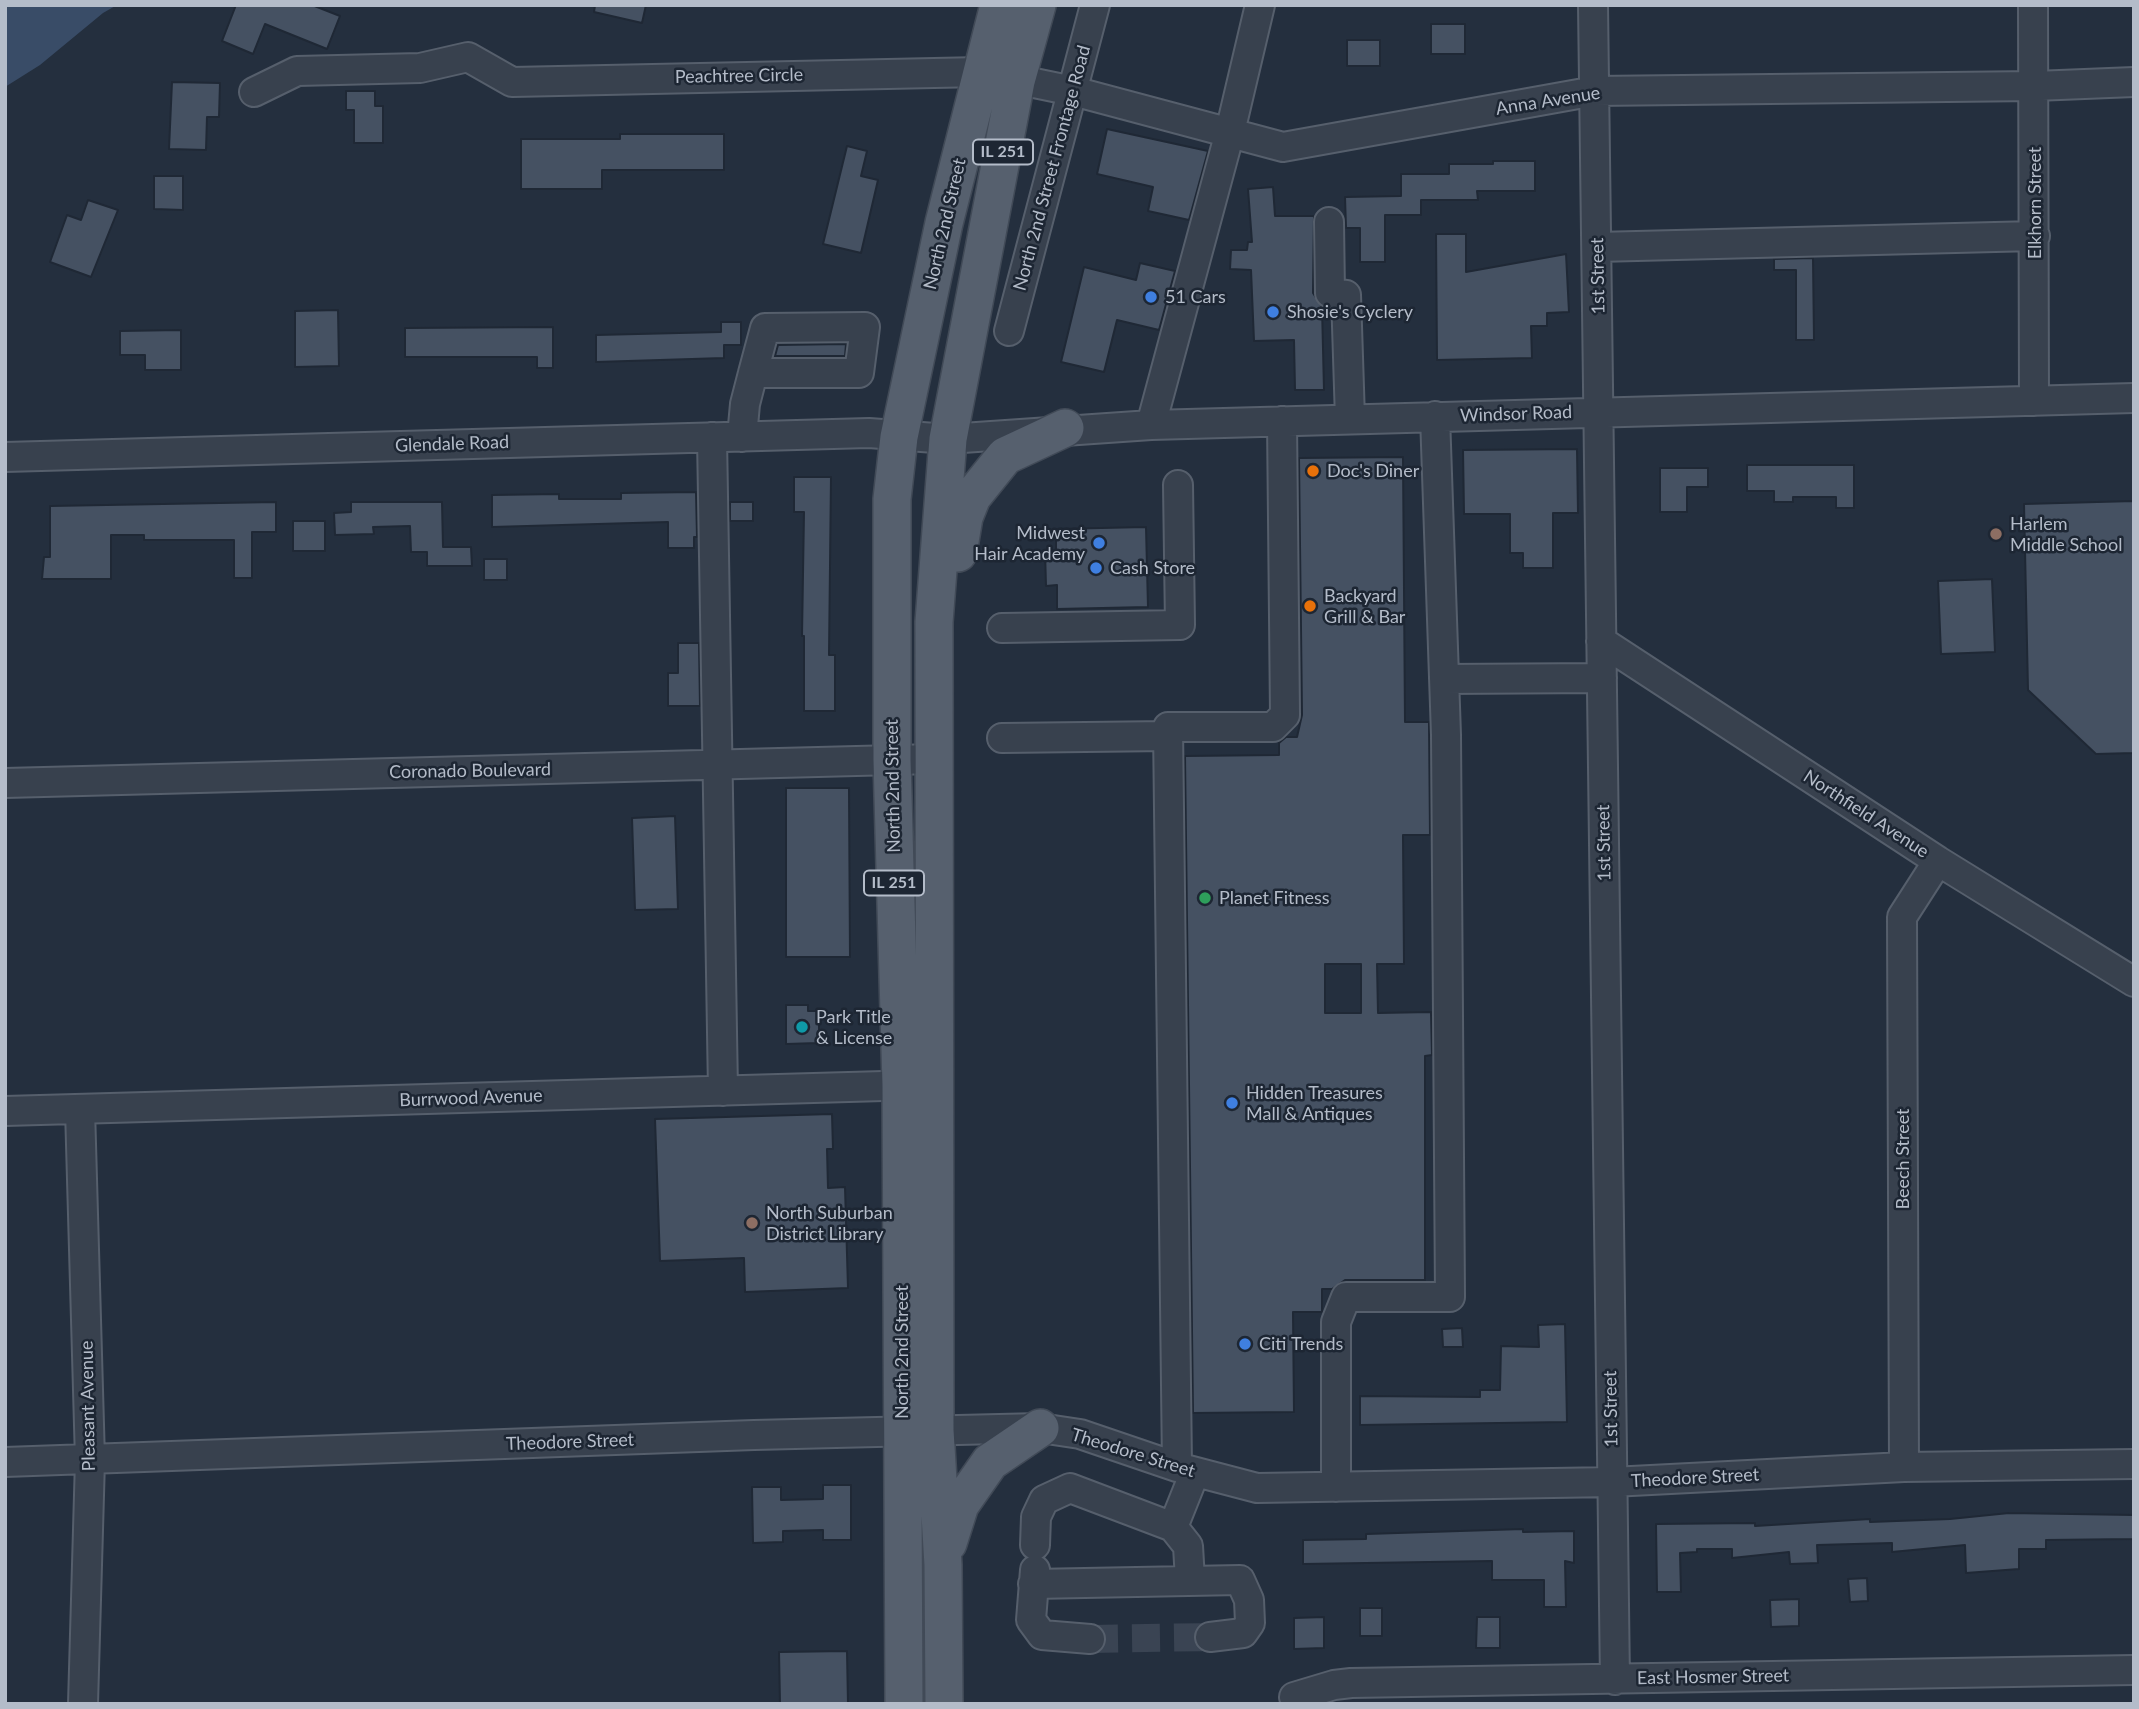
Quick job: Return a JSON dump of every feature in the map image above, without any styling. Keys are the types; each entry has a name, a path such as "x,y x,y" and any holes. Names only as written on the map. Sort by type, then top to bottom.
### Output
{"main road":[{"name":"North 2nd Street","path":"944,1704 943,1565 919,1431 901,1085 892,760 892,499 899,438 944,223 999,5"},
{"name":"North 2nd Street","path":"904,1704 937,1084 934,622 948,439 1016,81 1037,5"},
{"path":"934,622 956,576 964,517 972,497 1005,456 1065,428"},
{"path":"943,1565 960,1505 1000,1455 1041,1428"}],"street":[{"name":"North 2nd Street Frontage Road","path":"1009,331 1095,5"},
{"path":"1151,425 1230,132 1260,5"},
{"name":"1st Street","path":"1593,5 1615,1680"},
{"name":"Elkhorn Street","path":"2033,5 2034,401"},
{"name":"Peachtree Circle","path":"254,92 297,71 420,68 468,57 512,82 981,72 1016,81"},
{"name":"Anna Avenue","path":"1016,81 1073,91 1283,147 1595,91 2035,86 2134,82"},
{"path":"1329,222 1330,293 1346,295 1350,419"},
{"path":"1597,247 2035,236"},
{"path":"742,437 745,404 753,373"},
{"name":"Windsor Road","path":"899,438 948,439 1065,428 1151,425 2134,398"},
{"path":"1336,1487 1336,1322 1346,1297 1450,1297 1451,1132 1444,679 1435,416"},
{"path":"1173,1527 1186,1469 1168,727 1273,727 1285,715 1282,421"},
{"name":"Glendale Road","path":"5,457 869,433 899,438"},
{"path":"712,438 723,1091"},
{"path":"1002,628 1180,625 1178,485"},
{"name":"Northfield Avenue","path":"1601,641 1938,861 2134,982"},
{"path":"1444,679 1602,678"},
{"path":"1002,738 1168,736"},
{"name":"Coronado Boulevard","path":"5,783 934,759"},
{"name":"Beech Street","path":"1905,1467 1902,917 1938,861"},
{"name":"Burrwood Avenue","path":"5,1111 937,1084"},
{"name":"Pleasant Avenue","path":"79,1109 90,1460 83,1704"},
{"name":"Theodore Street","path":"5,1462 1041,1428 1080,1434 1186,1469 1256,1488 1612,1482 1905,1467 2134,1464"},
{"path":"1090,1639 1042,1635 1031,1620 1036,1517 1044,1500 1070,1488 1173,1527 1188,1546 1190,1580"},
{"path":"1034,1566 1190,1580 1240,1580 1249,1600 1250,1623 1243,1633 1210,1637"},
{"name":"East Hosmer Street","path":"1294,1697 1351,1683 2134,1670"}],"water":[{"path":"5,5 117,5 103,13 40,65 5,87"}],"building":[{"path":"236,5 312,5 340,16 327,49 265,24 253,54 222,41"},
{"path":"595,5 646,5 642,23 594,12"},
{"path":"1431,24 1465,24 1465,54 1431,54"},
{"path":"1347,40 1380,40 1380,66 1347,66"},
{"path":"172,82 220,83 219,117 207,117 206,150 169,149"},
{"path":"346,91 375,91 375,106 383,106 383,143 354,143 354,110 346,110"},
{"path":"1107,129 1208,151 1189,220 1148,211 1153,187 1097,174"},
{"path":"620,134 724,134 724,170 602,170 602,189 521,189 521,139 620,139"},
{"path":"847,146 867,151 861,176 878,180 861,253 823,244"},
{"path":"1493,161 1535,161 1535,191 1477,191 1478,200 1421,200 1421,215 1385,215 1385,262 1360,262 1360,228 1346,228 1345,197 1401,196 1401,174 1449,174 1449,164 1493,164"},
{"path":"154,176 183,176 183,210 154,209"},
{"path":"1273,187 1275,216 1314,216 1313,293 1322,307 1324,390 1295,390 1294,340 1254,341 1251,270 1230,269 1231,250 1247,250 1248,242 1252,242 1248,189"},
{"path":"88,200 118,210 91,277 50,262 67,215 81,220"},
{"path":"1436,234 1466,234 1466,272 1566,254 1569,312 1547,313 1547,326 1531,326 1532,358 1437,360"},
{"path":"1813,258 1814,340 1796,340 1796,270 1774,270 1774,259"},
{"path":"1140,263 1175,271 1159,330 1117,320 1104,372 1061,362 1084,267 1136,280"},
{"path":"338,310 339,366 295,367 295,311"},
{"path":"721,322 741,322 741,345 724,345 724,358 596,362 596,335 721,332"},
{"path":"553,327 553,368 537,368 537,357 405,357 405,328"},
{"path":"181,330 181,370 145,370 145,355 120,355 120,331"},
{"path":"846,344 845,356 775,356 778,345"},
{"path":"1577,449 1578,513 1553,513 1553,568 1523,568 1523,553 1510,553 1510,514 1464,514 1463,450"},
{"path":"1403,457 1405,722 1429,722 1430,835 1403,835 1404,964 1377,964 1378,1013 1431,1012 1432,1055 1425,1056 1425,1280 1345,1280 1332,1289 1322,1289 1322,1312 1293,1312 1294,1412 1193,1413 1185,756 1279,755 1279,743 1286,737 1297,737 1302,715 1299,458","holes":["1325,964 1361,964 1361,1013 1325,1013"]},
{"path":"1747,465 1854,465 1854,508 1836,508 1836,497 1793,497 1793,502 1774,502 1774,491 1747,491"},
{"path":"1660,468 1708,468 1708,487 1687,487 1687,512 1660,512"},
{"path":"794,477 831,477 829,655 835,655 835,711 804,711 804,512 794,512"},
{"path":"696,492 697,537 694,537 694,548 668,548 668,522 492,527 492,495 559,494 559,499 621,499 621,493"},
{"name":"Harlem Middle School","path":"2134,501 2134,753 2096,754 2028,690 2024,504"},
{"path":"276,502 276,532 252,532 252,578 234,578 234,540 144,540 144,535 111,535 111,579 42,579 44,557 50,557 50,506"},
{"path":"351,502 442,502 443,547 471,547 472,566 427,566 427,552 411,552 410,526 373,527 374,534 335,535 334,513 351,512"},
{"path":"730,502 753,502 753,521 730,521"},
{"path":"293,521 325,521 325,551 293,551"},
{"name":"Cash Store","path":"1146,527 1148,607 1057,609 1057,585 1046,586 1045,551 1056,551 1056,529"},
{"path":"484,559 507,559 507,580 484,580"},
{"path":"1992,579 1995,652 1941,654 1938,581"},
{"path":"678,643 699,643 700,706 668,706 668,673 678,673"},
{"path":"786,788 849,788 850,957 786,957"},
{"path":"675,816 678,909 635,910 632,818"},
{"name":"Park Title & License","path":"786,1005 808,1005 808,1011 819,1011 819,1043 786,1044"},
{"name":"North Suburban District Library","path":"832,1114 833,1149 827,1149 828,1188 845,1187 848,1288 745,1292 744,1258 660,1261 655,1119"},
{"path":"1565,1324 1567,1422 1360,1425 1360,1396 1480,1397 1480,1390 1500,1390 1501,1346 1539,1347 1538,1325"},
{"path":"1462,1328 1463,1347 1443,1347 1442,1329"},
{"path":"823,1485 851,1485 851,1540 823,1540 823,1530 783,1531 783,1542 753,1543 752,1487 781,1487 781,1500 823,1499"},
{"path":"2009,1513 2134,1515 2134,1539 2046,1540 2046,1549 2019,1549 2019,1569 1966,1573 1965,1545 1892,1552 1892,1543 1817,1545 1818,1563 1790,1564 1789,1552 1732,1558 1732,1549 1697,1549 1697,1552 1680,1553 1681,1592 1657,1592 1656,1524 1755,1523 1755,1526 1870,1519 1870,1522 1950,1519"},
{"path":"1523,1529 1523,1532 1574,1531 1574,1563 1565,1561 1566,1607 1544,1607 1544,1580 1492,1580 1492,1561 1303,1564 1303,1540 1366,1539 1366,1534"},
{"path":"1867,1578 1868,1601 1850,1602 1848,1579"},
{"path":"1799,1599 1799,1626 1771,1627 1770,1600"},
{"path":"1360,1608 1382,1608 1382,1636 1360,1636"},
{"path":"1324,1617 1324,1648 1294,1649 1294,1618"},
{"path":"1477,1617 1500,1617 1500,1648 1476,1648"},
{"path":"847,1651 848,1704 780,1704 779,1652"}],"tunnel":[{"path":"1090,1639 1210,1637"}],"place":[{"name":"51 Cars","path":"1151,297"},
{"name":"Shosie's Cyclery","path":"1273,312"},
{"name":"Doc's Diner","path":"1313,471"},
{"name":"Harlem Middle School","path":"1996,534"},
{"name":"Midwest Hair Academy","path":"1099,543"},
{"name":"Cash Store","path":"1096,568"},
{"name":"Backyard Grill & Bar","path":"1310,606"},
{"name":"Planet Fitness","path":"1205,898"},
{"name":"Park Title & License","path":"802,1027"},
{"name":"Hidden Treasures Mall & Antiques","path":"1232,1103"},
{"name":"North Suburban District Library","path":"752,1223"},
{"name":"Citi Trends","path":"1245,1344"}]}
